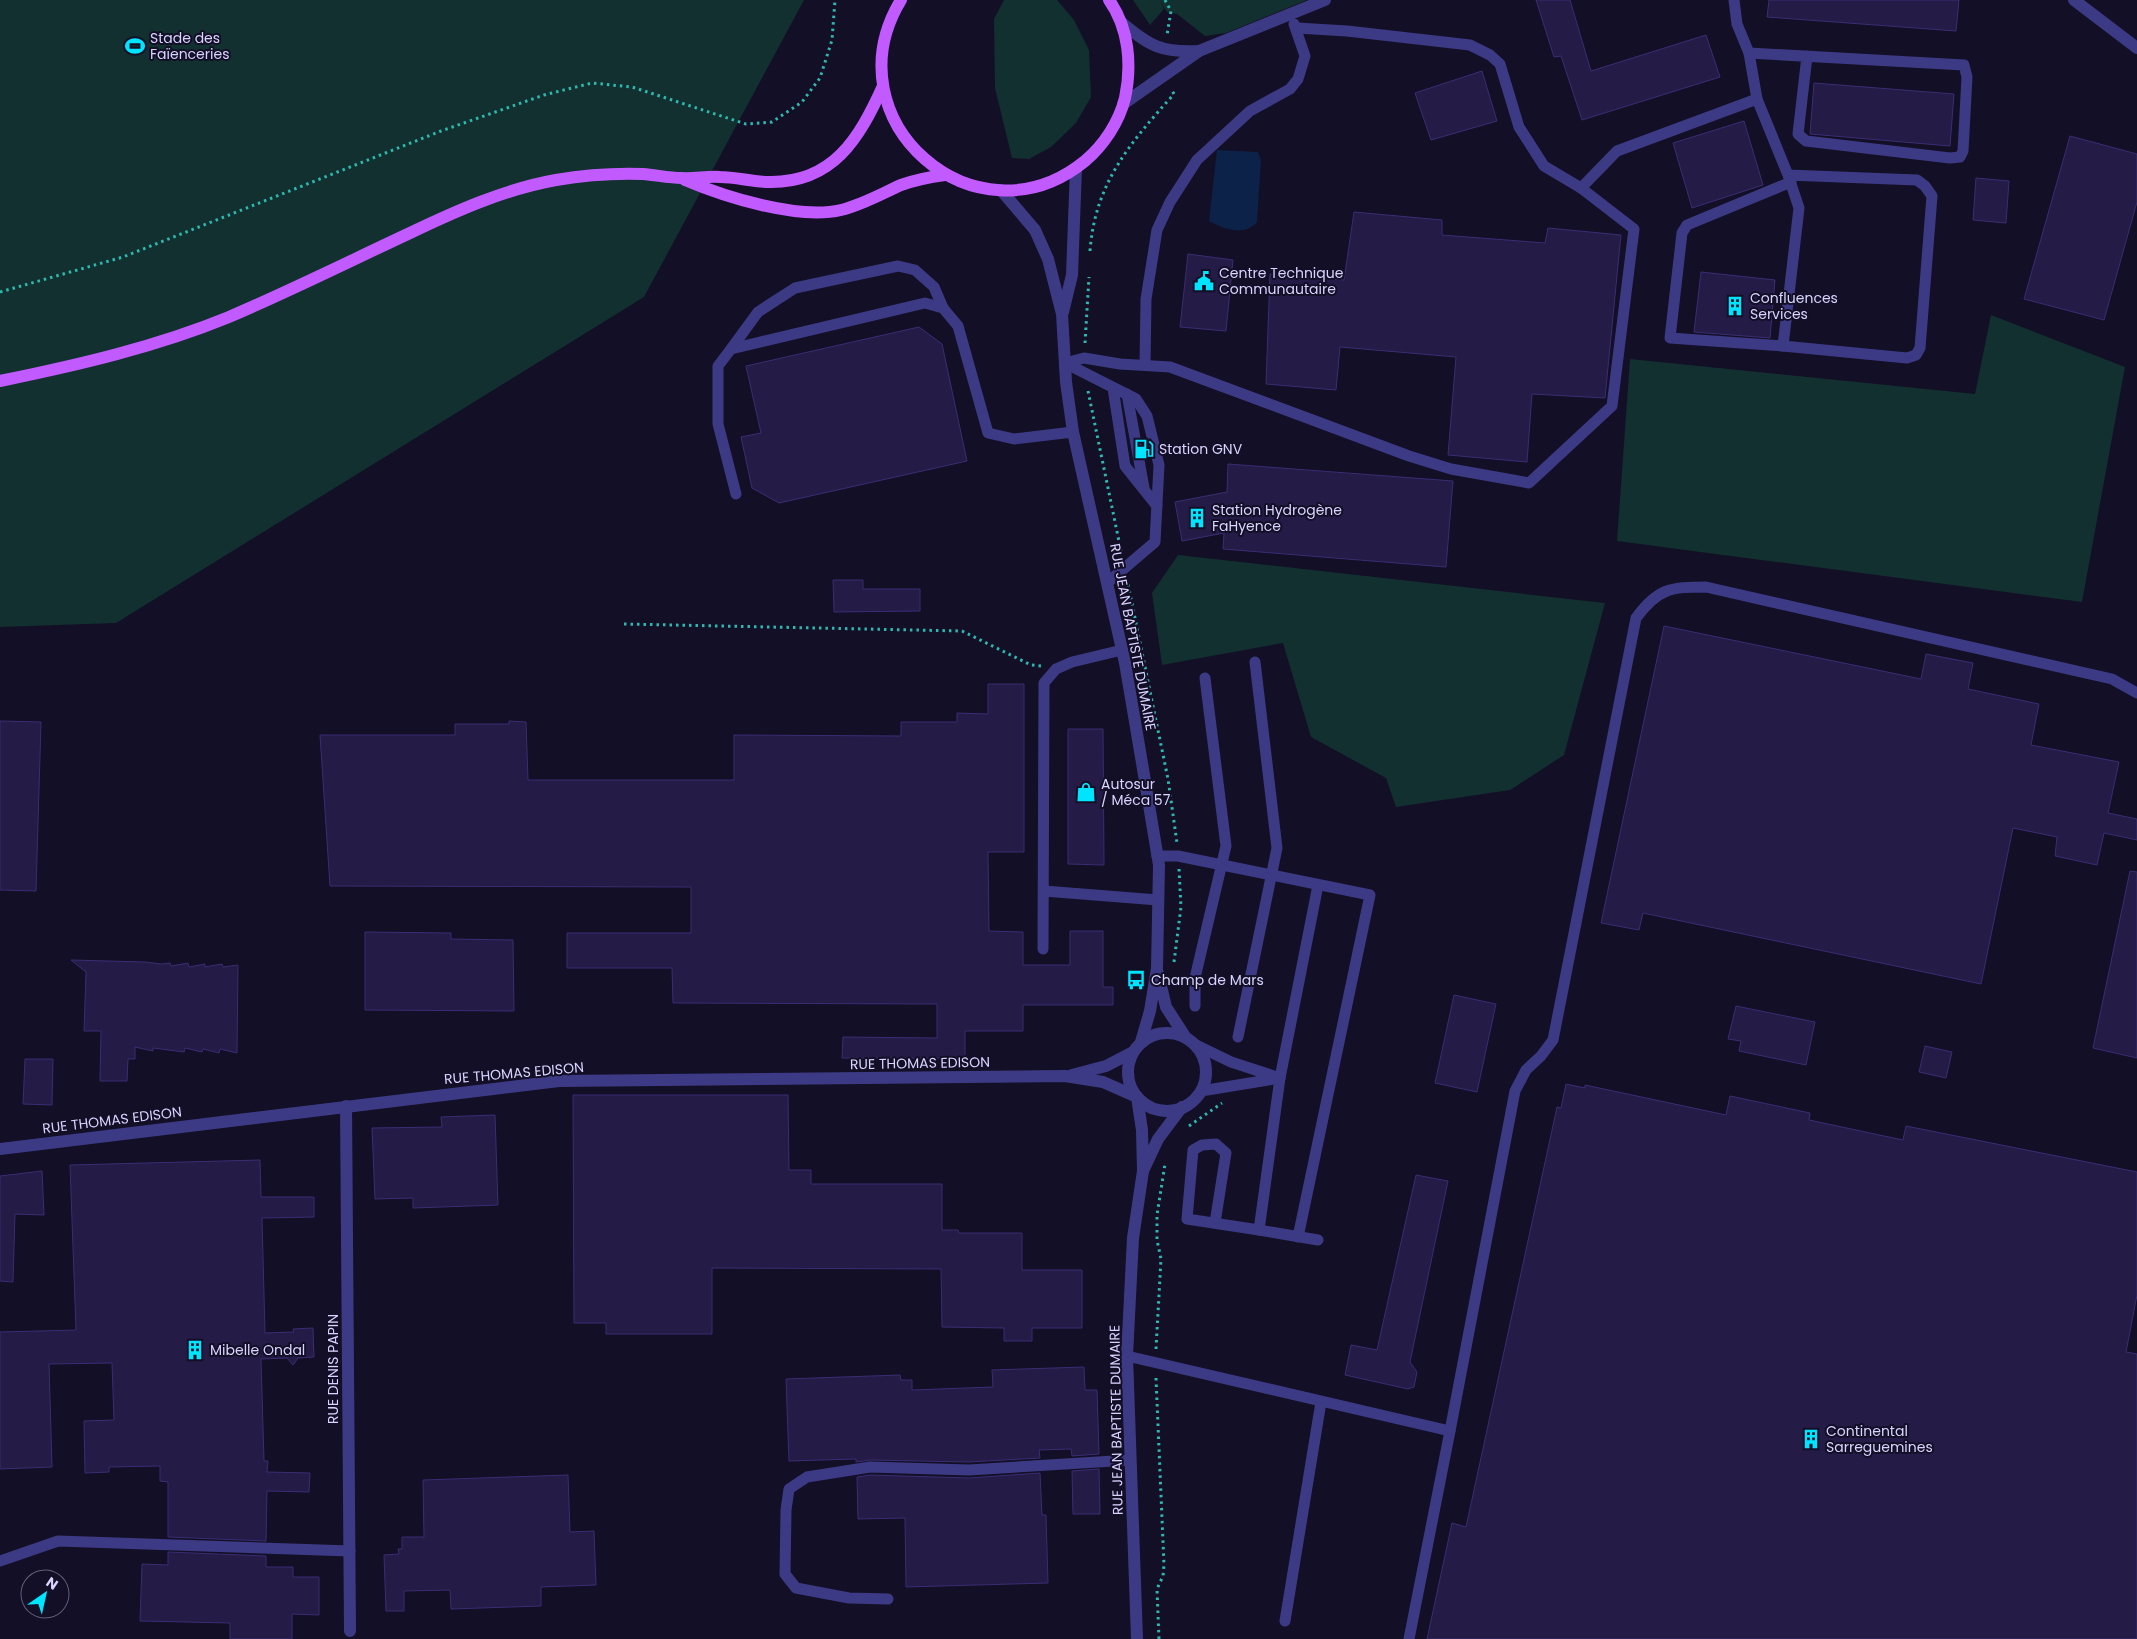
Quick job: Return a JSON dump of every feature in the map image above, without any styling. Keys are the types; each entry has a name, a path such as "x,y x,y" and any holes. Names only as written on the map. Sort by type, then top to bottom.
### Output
{"main road":[{"path":"901,0 893,13 885,37 881,62 883,86 890,113 904,137 922,158 945,174 972,185 1001,190 1040,185 1076,168 1105,140 1123,104 1128,84 1129,63 1121,22 1109,0"},
{"path":"0,380 112,355 228,317 433,222 516,190 554,180 605,174 644,174 681,178 721,177 768,182 807,176 838,158 853,143 864,127 883,86"},
{"path":"681,178 718,194 808,212 840,211 901,185 945,174"}],"street":[{"path":"1123,104 1199,51 1324,0"},
{"path":"2074,0 2137,48"},
{"path":"1121,22 1139,38 1160,48 1175,52 1199,51"},
{"name":"RUE JEAN BAPTISTE DUMAIRE","path":"1062,314 1072,275 1076,168"},
{"name":"RUE JEAN BAPTISTE DUMAIRE","path":"1001,190 1035,230 1048,259 1062,314 1065,363 1073,432 1122,650 1157,856 1157,968 1150,1011 1137,1047"},
{"name":"RUE JEAN BAPTISTE DUMAIRE","path":"1157,968 1166,1007 1191,1042"},
{"path":"1163,1033 1191,1042 1202,1055 1206,1067 1201,1091 1193,1100 1182,1107 1158,1110 1147,1105 1137,1097 1131,1087 1128,1063 1137,1047 1151,1036 1163,1033"},
{"name":"RUE THOMAS EDISON","path":"1065,1076 1106,1066 1137,1047"},
{"name":"RUE THOMAS EDISON","path":"0,1149 559,1081 1065,1076 1103,1082 1137,1097"},
{"name":"RUE JEAN BAPTISTE DUMAIRE","path":"1137,1097 1142,1130 1144,1171 1133,1238 1127,1356 1137,1639"},
{"name":"RUE DENIS PAPIN","path":"346,1106 350,1631"},
{"name":"RUE JEAN BAPTISTE DUMAIRE","path":"1144,1171 1158,1139 1182,1107"}],"lane":[{"path":"1734,0 1737,24 1749,53 1757,99 1799,208 1783,346"},
{"path":"1145,365 1146,299 1157,230 1170,202 1197,160 1250,111 1290,89 1298,79 1305,56 1297,28 1287,14"},
{"path":"1065,363 1084,358 1170,367 1409,456 1451,469 1529,483 1612,406 1634,228 1581,188 1544,166 1519,127 1500,64 1490,55 1470,45 1347,30 1297,28"},
{"path":"1749,53 1807,56 1964,65 1967,77 1963,151 1960,157 1950,158 1806,141 1798,134 1807,56"},
{"path":"1581,188 1617,151 1757,99"},
{"path":"1789,178 1917,180 1926,186 1932,196 1920,348 1916,355 1907,358 1783,346 1670,338 1682,233 1687,225 1789,178"},
{"path":"736,494 718,424 718,366 758,312 795,288 898,266 915,270 934,287 943,308 958,326 988,433 1014,439 1073,432"},
{"path":"730,350 925,303 943,308"},
{"path":"1065,363 1136,399 1146,416 1159,465 1155,542 1108,583"},
{"path":"1113,388 1125,466 1157,506"},
{"path":"1127,394 1144,490"},
{"path":"1409,1639 1515,1092 1526,1070 1541,1056 1553,1040 1636,618 1649,600 1664,592 1681,587 1706,587 2112,680 2137,693"},
{"path":"1043,949 1044,684 1056,669 1072,662 1122,650"},
{"path":"1238,1037 1277,848 1255,662"},
{"path":"1195,1006 1195,978 1226,846 1205,678"},
{"path":"1157,856 1178,856 1370,895 1298,1237"},
{"path":"1259,1230 1280,1078 1318,885"},
{"path":"1044,891 1158,900"},
{"path":"1191,1042 1231,1062 1280,1078"},
{"path":"1201,1091 1280,1078"},
{"path":"1215,1223 1226,1154 1216,1144 1202,1145 1193,1150 1186,1218 1215,1223 1259,1230 1298,1237 1318,1240"},
{"path":"1127,1356 1450,1431"},
{"path":"1286,1621 1321,1402"},
{"path":"888,1599 849,1598 796,1588 786,1574 786,1510 789,1489 807,1476 870,1467 969,1470 1130,1460"},
{"path":"0,1562 58,1541 350,1551"}],"path":[{"path":"0,292 123,257 441,131 544,95 592,83 632,87 746,124 772,122 802,102 820,78 832,40 834,0"},
{"path":"1160,48 1157,38 1166,40 1171,11 1165,0"},
{"path":"1090,255 1096,207 1108,181 1125,154 1174,94 1164,75"},
{"path":"1084,358 1089,273"},
{"path":"624,624 962,631 1031,665 1056,669"}],"green space":[{"path":"0,0 804,0 644,297 116,623 0,627"},
{"path":"1004,0 1057,0 1074,20 1089,50 1091,97 1076,123 1051,147 1029,159 1012,158 995,88 994,19"},
{"path":"1133,0 1307,0 1226,33 1205,36 1177,14 1167,12 1160,1 1164,9 1150,25"},
{"path":"1991,315 2125,367 2082,602 1617,541 1630,359 1975,394"},
{"path":"1178,555 1605,603 1564,755 1510,790 1396,807 1386,778 1311,737 1283,643 1162,665 1152,593"}],"water":[{"path":"1217,150 1258,152 1261,160 1257,222 1252,227 1233,230 1209,221"}],"building":[{"path":"1536,0 1570,0 1591,71 1706,35 1720,77 1582,120 1561,56 1554,57"},
{"path":"1769,0 1959,0 1956,31 1767,17"},
{"path":"1482,71 1497,121 1431,140 1415,93"},
{"path":"1814,83 1954,94 1950,146 1810,134"},
{"path":"1744,121 1763,185 1692,208 1673,143"},
{"path":"2070,136 2137,154 2137,202 2104,320 2024,299"},
{"path":"1976,178 2009,181 2006,223 1973,220"},
{"path":"1354,212 1442,220 1442,235 1545,243 1548,228 1621,235 1605,398 1532,394 1527,462 1448,455 1456,357 1340,347 1336,390 1266,384 1270,274 1344,280"},
{"path":"1188,254 1233,260 1226,331 1180,327"},
{"name":"Confluences Services","path":"1701,272 1775,280 1770,338 1694,332"},
{"path":"919,327 942,344 967,461 779,503 752,488 741,437 761,433 746,366"},
{"path":"1228,464 1453,481 1446,567 1223,549 1224,533 1182,541 1175,502 1227,492"},
{"path":"833,580 863,580 863,589 920,589 920,611 834,612"},
{"path":"1664,626 1921,679 1926,654 1973,663 1968,689 2039,704 2031,745 2119,762 2108,813 2137,819 2137,840 2104,833 2097,865 2055,856 2057,837 2013,828 1981,984 1643,913 1639,930 1601,923"},
{"path":"988,684 1024,684 1024,852 988,852 989,931 1023,932 1023,965 1070,965 1070,931 1103,931 1103,987 1113,987 1113,1005 1023,1005 1023,1031 965,1031 965,1058 842,1058 843,1037 937,1038 937,1004 673,1003 672,968 567,968 567,933 691,933 691,887 330,886 320,735 455,735 455,724 509,724 509,721 526,722 528,780 734,780 734,735 901,736 901,722 957,722 957,713 988,714"},
{"path":"0,721 41,722 36,891 0,890"},
{"name":"Autosur / Méca 57","path":"1068,729 1103,729 1104,865 1068,864"},
{"path":"2130,871 2137,872 2137,1058 2093,1048"},
{"path":"365,932 451,933 451,939 513,940 514,1011 365,1010"},
{"path":"71,960 170,963 171,966 188,963 189,967 205,964 205,967 222,964 223,967 238,965 237,1053 220,1049 219,1053 203,1049 202,1052 185,1048 184,1052 153,1048 153,1051 135,1047 135,1059 128,1059 127,1081 100,1081 101,1031 84,1031 86,972"},
{"path":"1454,995 1496,1004 1477,1092 1435,1083"},
{"path":"1736,1006 1815,1022 1806,1065 1739,1051 1741,1041 1728,1039"},
{"path":"1925,1046 1952,1052 1946,1078 1919,1072"},
{"path":"25,1059 53,1059 52,1105 23,1104"},
{"name":"Continental Sarreguemines","path":"1566,1084 1585,1088 1585,1085 1726,1115 1730,1096 1810,1113 1809,1120 1903,1140 1906,1126 2137,1172 2137,1295 2126,1352 2137,1354 2137,1639 1427,1639 1452,1523 1466,1527 1557,1107 1561,1108"},
{"path":"573,1095 788,1095 789,1170 811,1170 811,1184 942,1184 942,1230 958,1230 959,1233 1022,1233 1022,1270 1082,1270 1082,1328 1032,1328 1032,1341 1004,1341 1004,1328 942,1327 941,1269 712,1268 712,1334 606,1334 606,1323 574,1323"},
{"path":"495,1115 498,1205 413,1208 413,1198 375,1199 372,1128 442,1127 441,1117"},
{"name":"Mibelle Ondal","path":"260,1160 261,1197 314,1197 314,1217 262,1218 265,1333 294,1332 293,1329 313,1328 314,1357 298,1358 293,1365 287,1358 261,1359 264,1461 268,1461 267,1472 310,1473 309,1492 267,1491 266,1541 168,1537 168,1482 160,1481 160,1466 109,1467 109,1472 85,1473 84,1421 114,1420 112,1363 49,1364 52,1467 0,1469 0,1332 76,1330 70,1165"},
{"path":"42,1171 44,1215 15,1214 13,1282 0,1281 0,1176"},
{"path":"1416,1175 1448,1181 1410,1362 1417,1372 1414,1387 1408,1389 1345,1375 1351,1345 1377,1350"},
{"path":"1084,1367 1085,1390 1097,1390 1099,1454 1072,1456 1071,1449 1039,1450 1040,1458 969,1462 870,1460 856,1462 856,1459 789,1461 786,1379 900,1375 901,1380 912,1380 912,1390 993,1387 992,1370"},
{"path":"1099,1469 1100,1514 1073,1514 1072,1471"},
{"path":"1040,1473 1042,1515 1046,1515 1048,1583 906,1587 905,1518 858,1519 857,1477 870,1475 969,1478"},
{"path":"568,1475 570,1532 594,1531 596,1585 541,1587 541,1606 451,1609 450,1590 404,1591 404,1611 386,1611 384,1555 399,1554 398,1549 402,1549 402,1537 424,1537 423,1480"},
{"path":"168,1552 266,1556 266,1567 293,1567 293,1577 319,1577 319,1615 292,1614 292,1639 230,1639 230,1623 140,1621 142,1564 168,1565"}],"place":[{"name":"Stade des Faïenceries","path":"135,46"},
{"name":"Centre Technique Communautaire","path":"1204,281"},
{"name":"Confluences Services","path":"1735,306"},
{"name":"Station GNV","path":"1144,449"},
{"name":"Station Hydrogène FaHyence","path":"1197,518"},
{"name":"Autosur / Méca 57","path":"1086,792"},
{"name":"Champ de Mars","path":"1136,980"},
{"name":"Mibelle Ondal","path":"195,1350"},
{"name":"Continental Sarreguemines","path":"1811,1439"}]}
